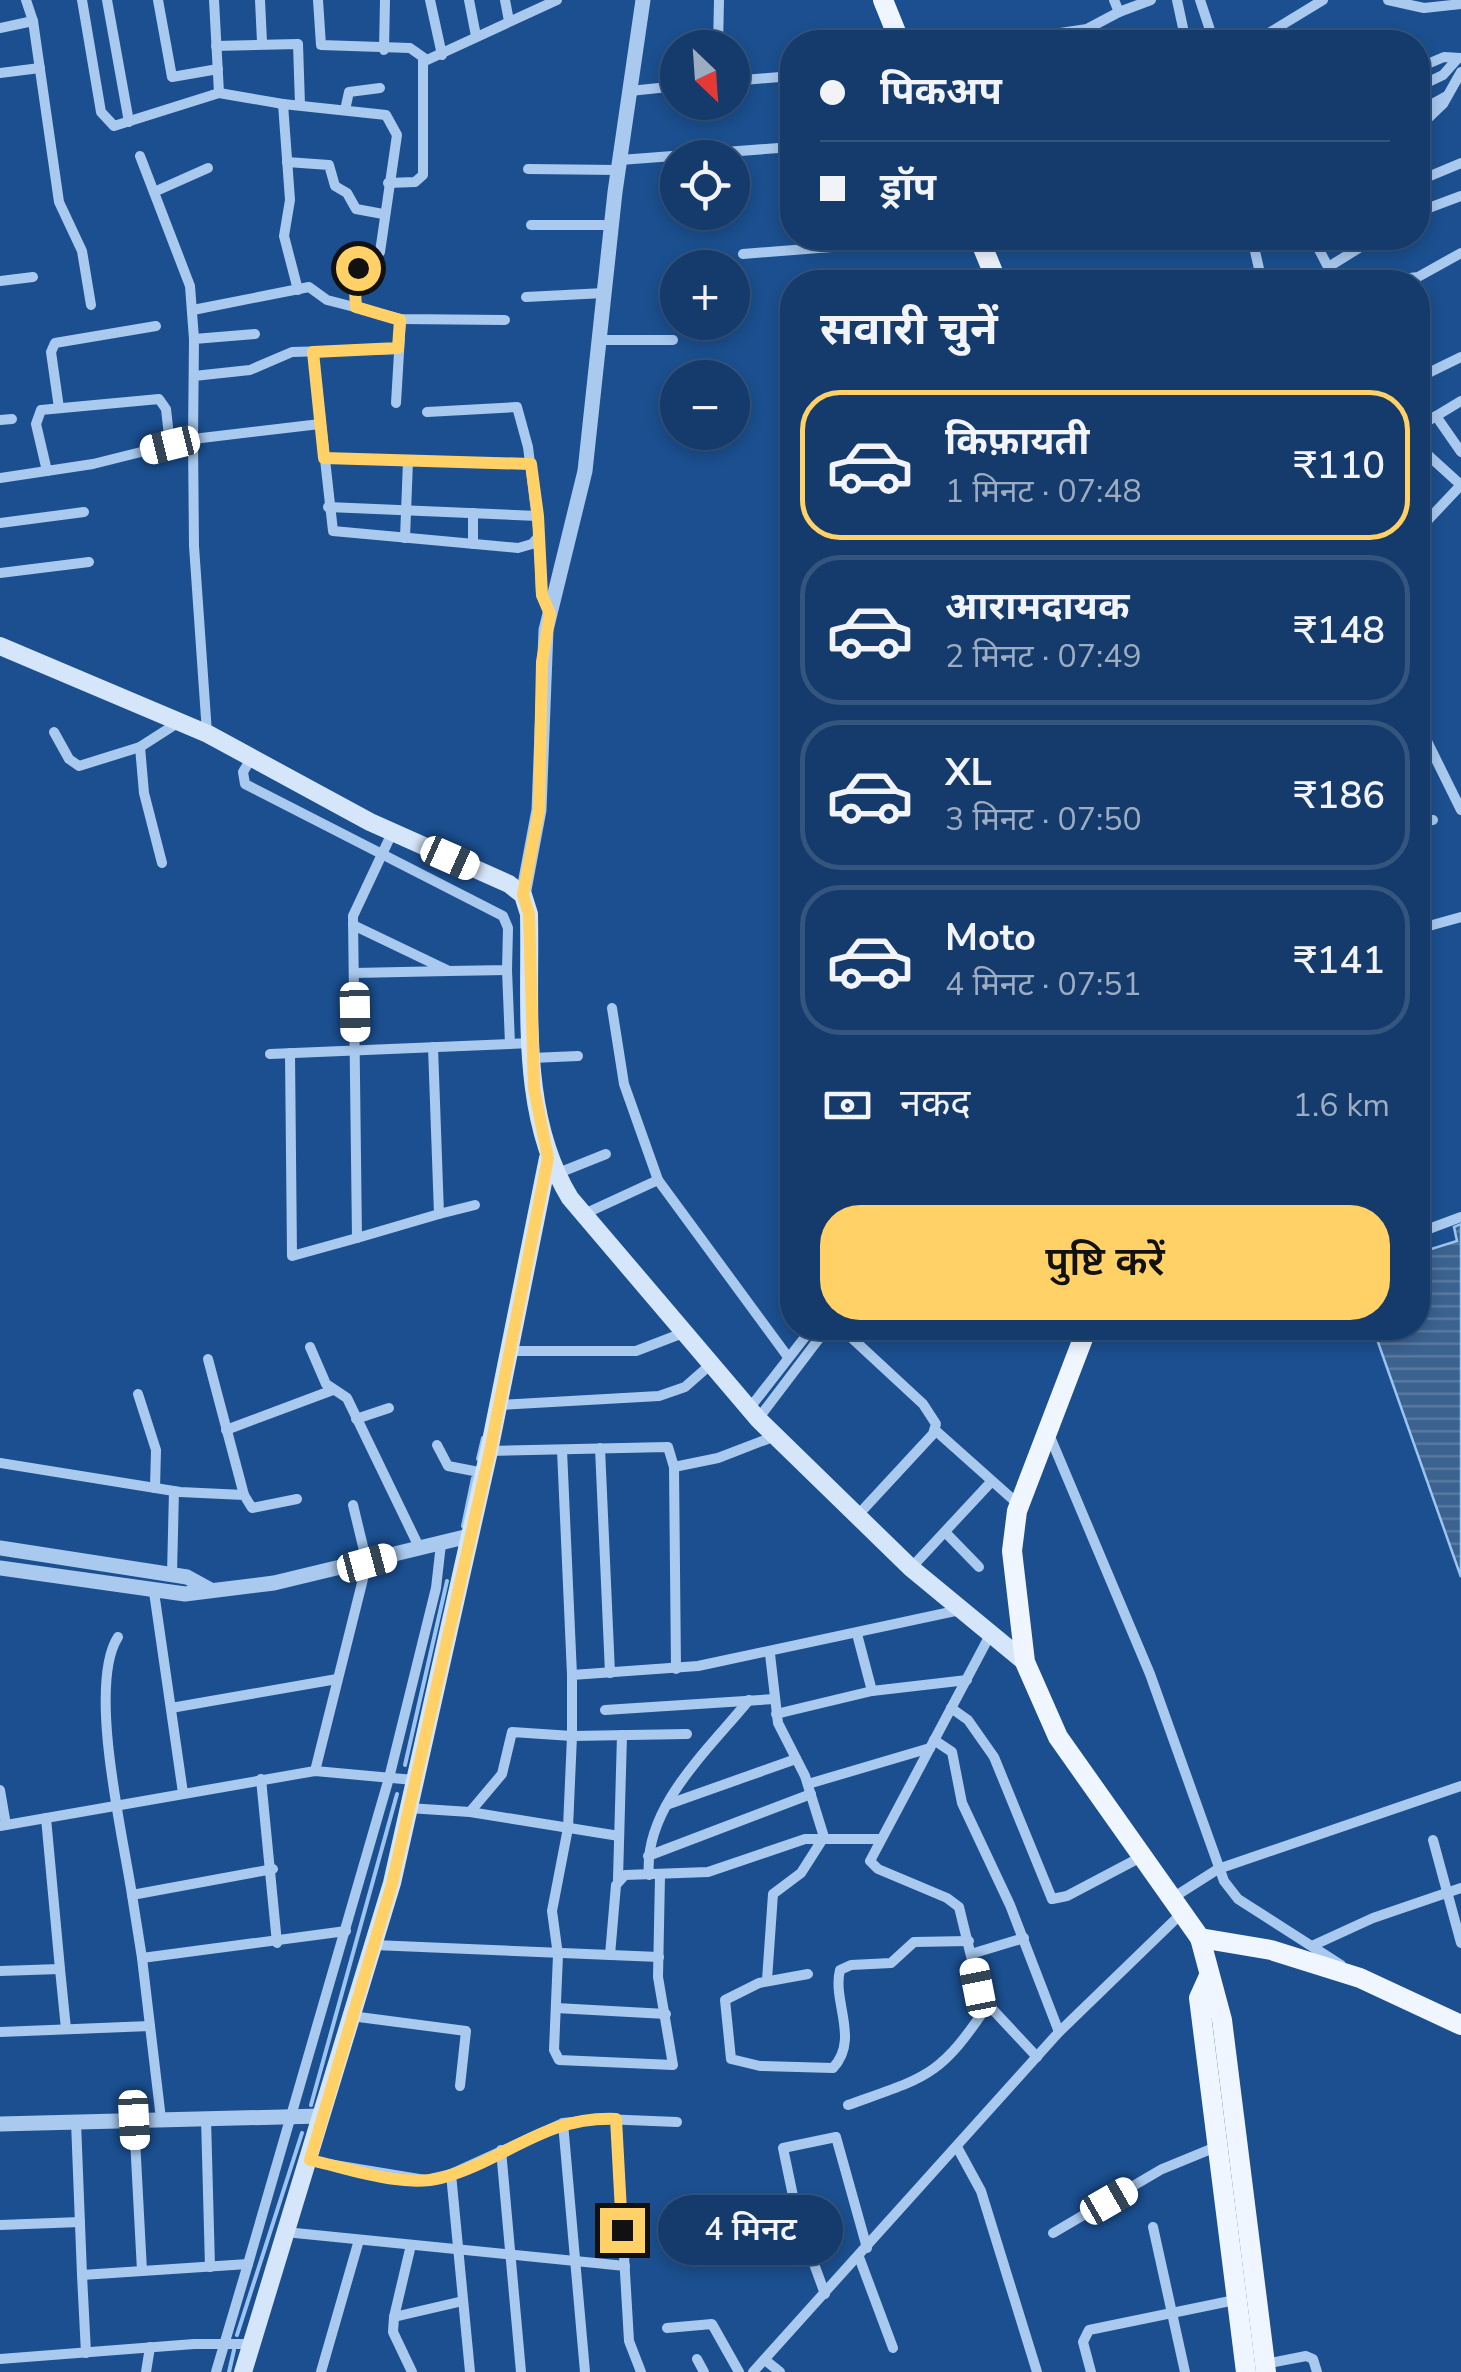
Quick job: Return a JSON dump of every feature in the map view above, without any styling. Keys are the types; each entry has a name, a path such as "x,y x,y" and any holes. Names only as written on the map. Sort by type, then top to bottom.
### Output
{"main road":[{"path":"883,0 895,30"},
{"path":"0,646 208,734 392,833 509,884 523,895 529,914 532,1050 551,1166 490,1451 374,1945 243,2372"},
{"path":"551,1166 582,1216 753,1415 912,1568 1025,1662"},
{"path":"1082,1340 1019,1504 1012,1551 1025,1662 1058,1737 1200,1938 1222,2020 1225,2145 1244,2298 1259,2369"},
{"path":"1200,1938 1272,1950 1360,1978 1461,2025"}],"street":[{"path":"26,0 33,21 59,202 82,250 92,305"},
{"path":"82,0 101,112 114,126 219,93 378,113 392,120 396,135 380,252 354,272 356,307"},
{"path":"107,0 129,122"},
{"path":"158,0 172,77 218,70"},
{"path":"214,0 219,93"},
{"path":"260,0 262,42"},
{"path":"318,0 321,45"},
{"path":"384,50 385,0"},
{"path":"430,0 442,55"},
{"path":"470,0 476,36"},
{"path":"505,0 509,21"},
{"path":"423,60 442,55 557,0"},
{"path":"523,895 539,810 542,662 550,614 580,500 611,225 643,0"},
{"path":"718,30 719,1 733,0"},
{"path":"1114,0 1119,12"},
{"path":"1087,30 1151,0"},
{"path":"1177,0 1184,29 1207,21"},
{"path":"1200,0 1210,30"},
{"path":"1274,30 1323,0"},
{"path":"1388,0 1436,8 1461,4"},
{"path":"0,28 33,21"},
{"path":"216,46 262,42 384,50 410,48 423,60 423,175 415,182 388,183"},
{"path":"298,44 300,106"},
{"path":"1430,62 1444,56 1460,58"},
{"path":"1430,81 1443,75 1460,58"},
{"path":"0,73 40,68"},
{"path":"1430,115 1461,72"},
{"path":"750,80 780,77"},
{"path":"345,110 349,92 380,88"},
{"path":"630,91 660,88"},
{"path":"1430,105 1448,95"},
{"path":"283,104 290,200 284,236 298,290"},
{"path":"528,169 619,165 780,149"},
{"path":"140,156 190,286 193,310 194,546 208,734"},
{"path":"286,162 329,165 335,186 348,194 356,209 383,214"},
{"path":"1430,176 1461,163"},
{"path":"154,192 208,168"},
{"path":"1430,208 1461,196"},
{"path":"530,225 611,225"},
{"path":"750,253 794,250"},
{"path":"1317,250 1332,270"},
{"path":"1330,266 1354,250"},
{"path":"1429,270 1461,253"},
{"path":"0,281 33,277"},
{"path":"193,310 314,288 327,300 400,320 504,320"},
{"path":"526,297 604,293"},
{"path":"396,403 400,320"},
{"path":"59,408 50,352 54,342 156,326"},
{"path":"194,339 255,334"},
{"path":"600,340 660,340"},
{"path":"194,376 250,370 284,354 398,348"},
{"path":"313,352 333,531 526,547 538,536"},
{"path":"1430,372 1461,357"},
{"path":"47,471 36,418 41,410 159,399 166,409 170,445"},
{"path":"1430,420 1461,401"},
{"path":"427,412 517,407 538,516 542,595 550,614"},
{"path":"1436,416 1461,452"},
{"path":"0,478 193,440 320,424"},
{"path":"1430,457 1461,485 1430,518"},
{"path":"324,458 531,464"},
{"path":"404,538 408,461"},
{"path":"328,506 538,516"},
{"path":"0,523 84,512"},
{"path":"473,513 473,544"},
{"path":"0,572 89,562"},
{"path":"54,732 69,759 80,766 140,746 179,721"},
{"path":"140,746 144,793 162,864"},
{"path":"1430,748 1461,810"},
{"path":"252,757 243,772 246,784 503,916 508,928 510,1044"},
{"path":"357,1238 353,916 392,833"},
{"path":"1430,926 1461,917"},
{"path":"354,925 449,971"},
{"path":"354,973 507,970"},
{"path":"612,1008 624,1084 658,1180 788,1357"},
{"path":"270,1054 510,1044 578,1056"},
{"path":"433,1047 439,1214"},
{"path":"290,1053 292,1256 476,1205"},
{"path":"551,1166 606,1154"},
{"path":"582,1216 658,1180"},
{"path":"1430,1229 1461,1217"},
{"path":"510,1351 636,1351 683,1334"},
{"path":"753,1415 802,1340"},
{"path":"753,1415 817,1340"},
{"path":"854,1340 933,1414 935,1430 1019,1504"},
{"path":"310,1347 333,1390"},
{"path":"208,1359 244,1494 252,1508 297,1499"},
{"path":"498,1405 660,1396 685,1387 710,1365"},
{"path":"226,1430 333,1390 344,1394 420,1548"},
{"path":"138,1394 156,1450 156,1488"},
{"path":"356,1419 390,1408"},
{"path":"858,1515 935,1430"},
{"path":"1048,1431 1150,1674 1218,1869 1238,1899 1360,1978"},
{"path":"674,1466 718,1458 776,1436"},
{"path":"490,1451 663,1445 671,1452 676,1669"},
{"path":"437,1446 448,1466 484,1473"},
{"path":"600,1448 610,1673"},
{"path":"562,1450 572,1736 568,1828 553,1893 558,1954 554,2050 559,2060 662,2067 673,2064 658,1957 654,1875 648,1856 651,1835 669,1804 748,1700"},
{"path":"0,1463 174,1491 244,1494"},
{"path":"912,1568 990,1482"},
{"path":"172,1574 174,1491"},
{"path":"315,1771 367,1563 354,1505"},
{"path":"945,1532 980,1567"},
{"path":"0,1568 184,1594 274,1582 470,1536"},
{"path":"216,2372 390,1778 441,1544"},
{"path":"0,1548 172,1574 209,1589"},
{"path":"438,1568 462,1566"},
{"path":"154,1592 183,1793"},
{"path":"572,1674 676,1669 770,1654 960,1610"},
{"path":"857,1634 872,1691"},
{"path":"990,1635 907,1799 870,1855 872,1865 954,1902 962,1914 986,2006 1037,2057"},
{"path":"118,1636 107,1653 107,1735 142,1958 160,2119"},
{"path":"770,1654 776,1714 809,1790 824,1837"},
{"path":"171,1708 336,1679"},
{"path":"776,1714 872,1691 967,1680"},
{"path":"605,1710 774,1698"},
{"path":"951,1708 968,1720 994,1757 1052,1899 1067,1896 1141,1857"},
{"path":"470,1812 502,1774 512,1732 572,1736 686,1734"},
{"path":"610,1955 618,1880 622,1735"},
{"path":"648,1856 932,1744 952,1752 962,1803 1024,1938 1059,2032"},
{"path":"669,1804 796,1759"},
{"path":"0,1790 3,1826 315,1771 414,1780"},
{"path":"261,1779 273,1870 277,1943"},
{"path":"753,2372 1059,2032 1179,1904 1218,1869 1461,1786"},
{"path":"408,1808 470,1812 619,1836"},
{"path":"46,1818 66,2029"},
{"path":"618,1880 625,1875 708,1872 782,1844 824,1837 880,1839"},
{"path":"767,1980 773,1894 801,1873 824,1837"},
{"path":"1433,1840 1461,1943"},
{"path":"132,1895 273,1870"},
{"path":"1314,1946 1461,1888"},
{"path":"142,1958 346,1931"},
{"path":"971,1954 1024,1938"},
{"path":"808,1974 767,1980 726,2000 731,2059 760,2066 820,2070 838,2063 844,2044 840,1970 851,1965 891,1963 914,1942 969,1940"},
{"path":"374,1945 658,1957"},
{"path":"0,1969 60,1969"},
{"path":"848,2106 930,2074 955,2053 986,2006"},
{"path":"556,2008 666,2014"},
{"path":"352,2016 466,2031 460,2086"},
{"path":"0,2032 150,2026"},
{"path":"0,2124 320,2116"},
{"path":"206,2118 210,2267"},
{"path":"616,2119 629,2341 641,2372"},
{"path":"134,2120 142,2271"},
{"path":"76,2122 86,2352"},
{"path":"310,2160 425,2180 451,2174 563,2122 677,2122"},
{"path":"563,2122 586,2372"},
{"path":"825,2294 798,2220 783,2148 836,2138 863,2252 893,2348"},
{"path":"1054,2233 1162,2168 1225,2145"},
{"path":"957,2148 982,2191 1037,2372"},
{"path":"501,2150 521,2372"},
{"path":"451,2174 470,2372"},
{"path":"0,2225 80,2222"},
{"path":"1152,2227 1185,2372"},
{"path":"285,2232 625,2266"},
{"path":"321,2372 359,2240"},
{"path":"411,2244 393,2332 412,2372"},
{"path":"82,2275 248,2264"},
{"path":"1090,2372 1083,2342 1089,2330 1244,2298"},
{"path":"394,2317 463,2301"},
{"path":"668,2328 712,2324 739,2372"},
{"path":"0,2359 249,2344"},
{"path":"146,2372 150,2348"},
{"path":"1259,2369 1306,2356 1313,2359 1317,2372"},
{"path":"697,2359 704,2372"},
{"path":"766,2360 780,2372"}],"water":[{"path":"1461,1224 1461,1577 1377,1340 1430,1340 1430,1249 1457,1241 1454,1227"}],"waterway":[{"path":"478,1459 483,1438"},
{"path":"463,1526 473,1478"},
{"path":"405,1765 447,1581"},
{"path":"311,2105 397,1794"},
{"path":"237,2335 302,2133"},
{"path":"229,2372 234,2350"}],"route":[{"path":"358,268 354,272 356,307 400,320 398,348 313,352 324,458 531,464 542,595 550,614 542,662 539,810 534,858 523,895 529,914 534,1088 548,1158 490,1451 392,1884 310,2160 405,2178 440,2178 563,2122 616,2119 622,2230"}]}
